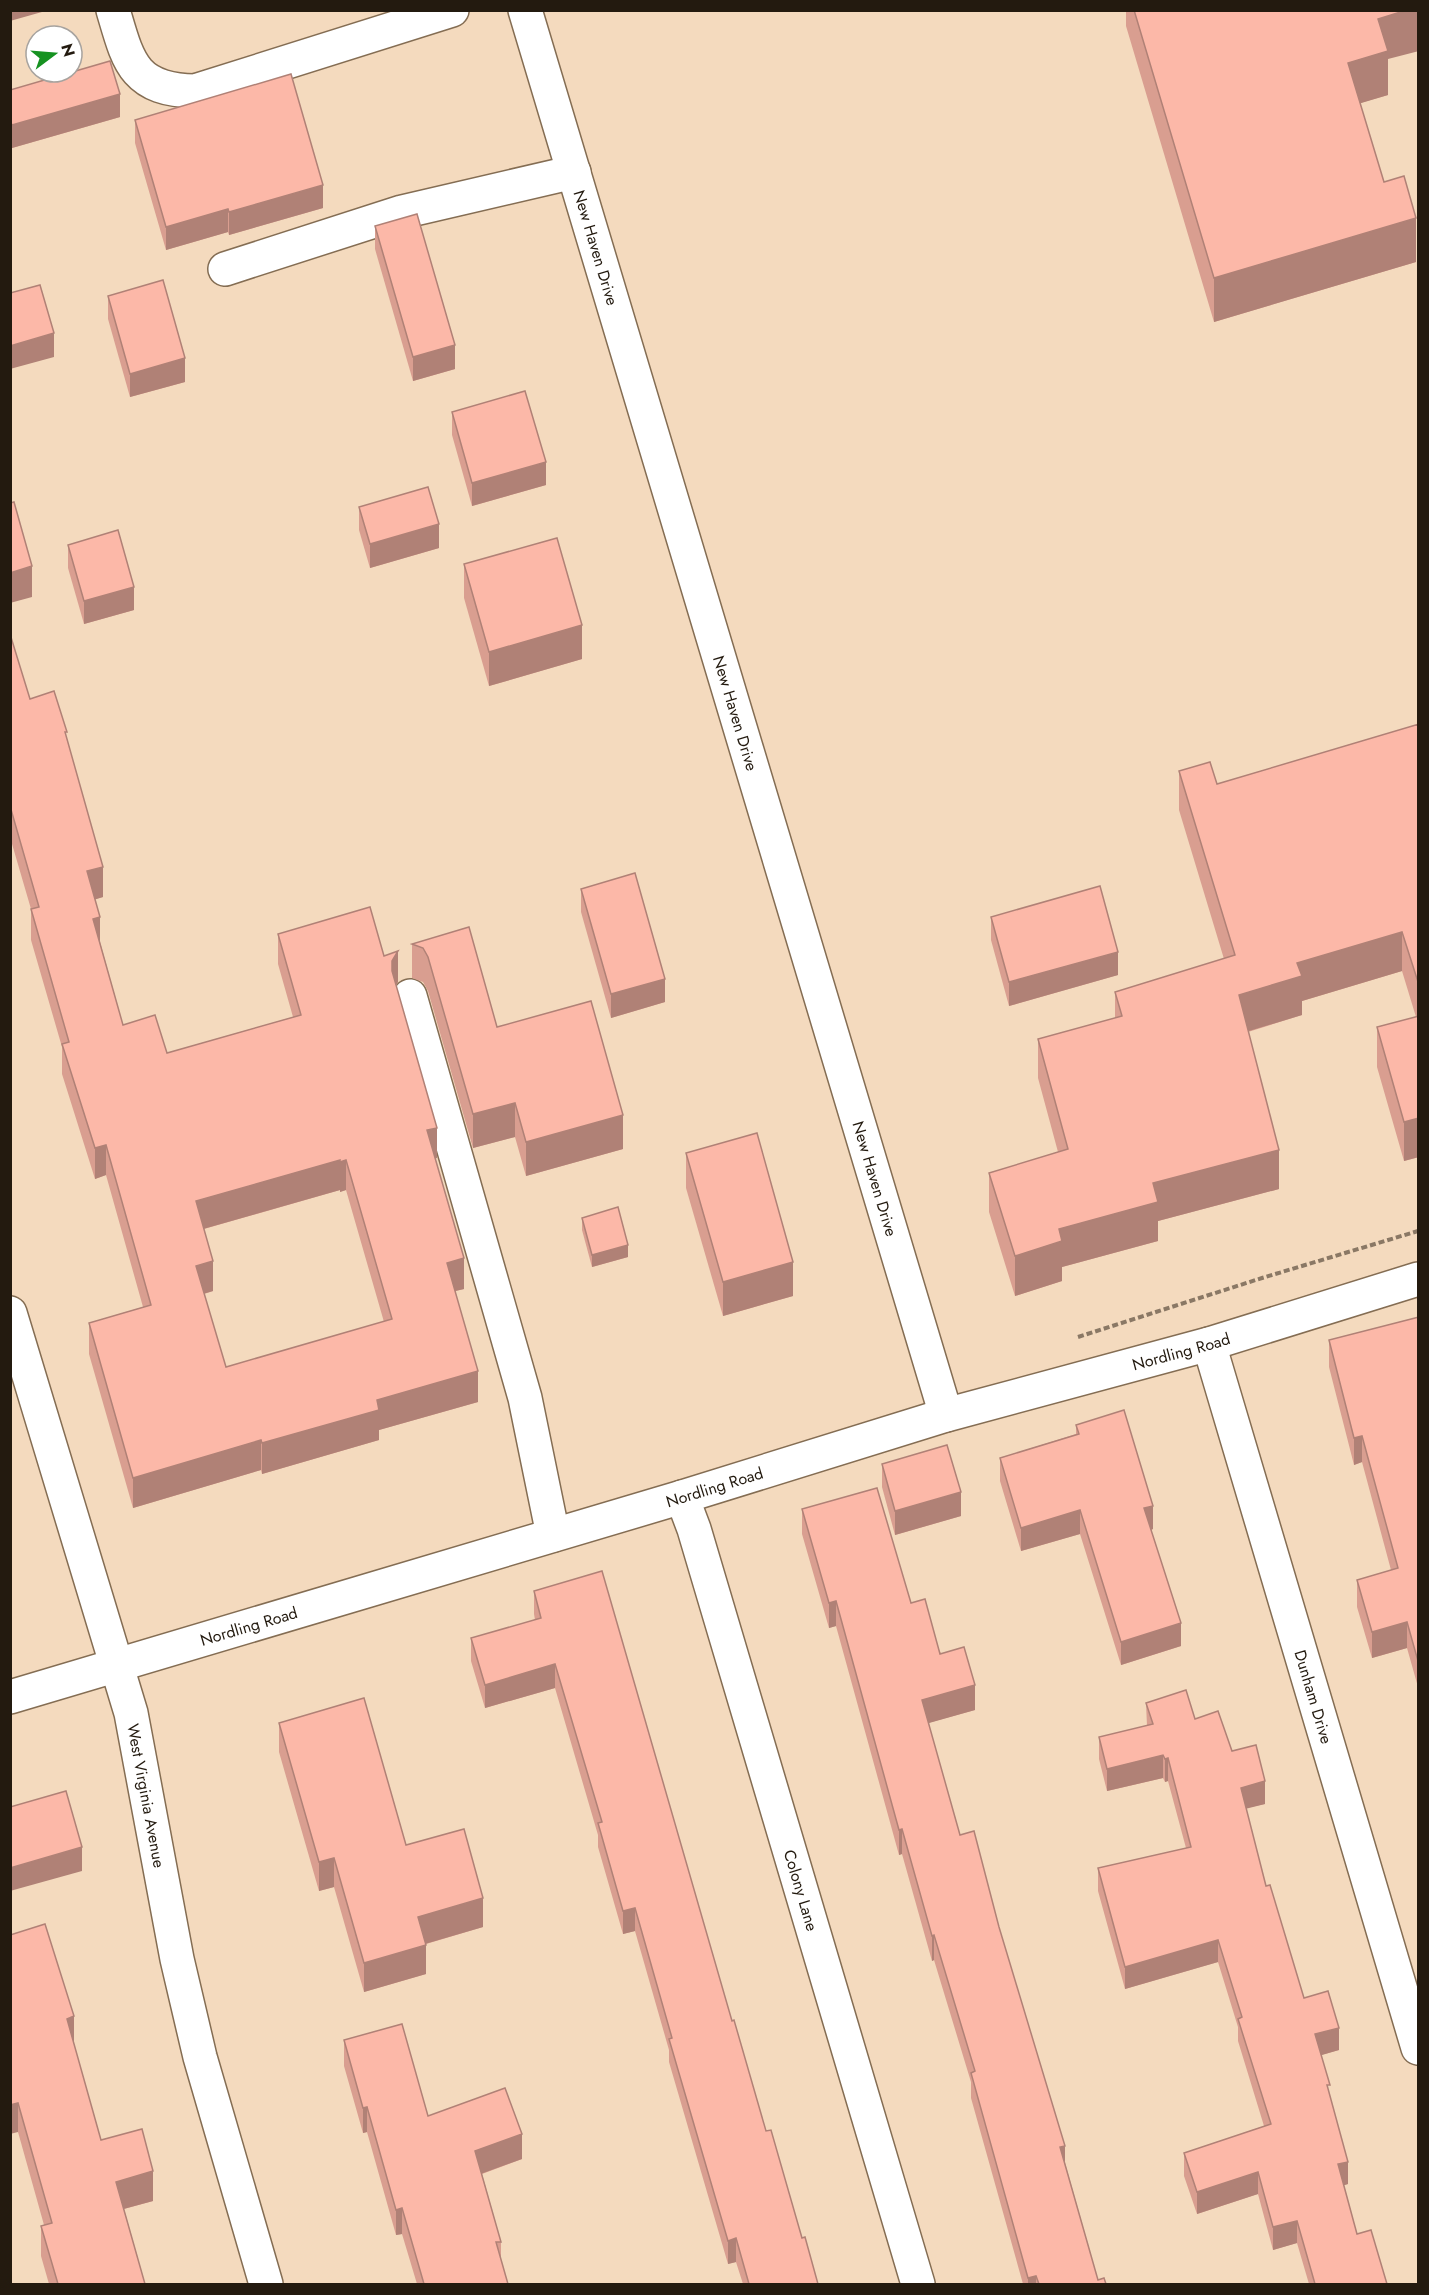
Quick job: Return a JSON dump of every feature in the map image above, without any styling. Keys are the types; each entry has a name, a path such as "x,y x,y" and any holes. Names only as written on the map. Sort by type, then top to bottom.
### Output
{"street":[{"path":"113,10 127,58 135,69 156,85 175,91 195,91 452,10"},
{"name":"New Haven Drive","path":"525,10 946,1415"},
{"path":"225,269 402,212 574,172"},
{"path":"410,996 525,1398 553,1535"},
{"name":"Nordling Road","path":"10,1697 682,1497 946,1415 1209,1344 1419,1279"},
{"name":"West Virginia Avenue","path":"10,1313 131,1713 177,1959 200,2057 266,2284"},
{"name":"Dunham Drive","path":"1209,1344 1419,2048"},
{"name":"Colony Lane","path":"682,1497 698,1540 918,2284"}],"path":[{"path":"1069,1339 1419,1231"}],"building":[{"path":"1134,10 1407,10 1378,19 1388,51 1348,63 1384,182 1404,176 1416,218 1214,278"},
{"path":"110,61 120,94 12,125 10,90 31,84 84,84 84,69"},
{"path":"291,74 323,185 166,227 135,120"},
{"path":"417,214 455,345 413,357 375,226"},
{"path":"163,280 185,358 130,374 108,296"},
{"path":"40,285 54,333 10,346 10,293"},
{"path":"525,391 546,462 472,483 452,412"},
{"path":"428,487 439,524 370,544 359,507"},
{"path":"14,502 32,566 10,573 10,503"},
{"path":"118,530 134,587 84,601 68,545"},
{"path":"557,538 582,625 489,652 464,564"},
{"path":"10,634 30,699 54,691 67,732 65,732 103,867 87,871 100,917 93,919 123,1025 155,1015 167,1053 301,1015 278,934 370,907 384,956 398,951 392,961 392,971 437,1128 427,1130 464,1258 447,1263 478,1371 377,1400 379,1410 262,1443 261,1440 133,1478 89,1323 151,1305 106,1145 95,1148 62,1044 69,1042 31,909 39,907 10,806","holes":["340,1160 340,1162 346,1160 392,1319 226,1367 196,1266 213,1261 196,1201"]},
{"path":"1419,724 1419,985 1402,932 1297,963 1302,976 1239,995 1279,1150 1153,1183 1158,1202 1059,1229 1062,1241 1015,1256 989,1173 1068,1149 1038,1039 1122,1016 1115,992 1235,955 1179,771 1210,762 1217,784"},
{"path":"635,873 665,979 611,994 581,889"},
{"path":"1100,886 1118,952 1009,982 991,917"},
{"path":"469,927 497,1027 591,1001 623,1115 526,1142 515,1103 473,1114 428,957 423,948 412,944"},
{"path":"1419,1016 1419,1118 1404,1122 1377,1027"},
{"path":"757,1133 793,1262 723,1282 686,1153"},
{"path":"618,1207 628,1245 592,1255 582,1218"},
{"path":"1419,1317 1418,1661 1407,1622 1372,1632 1357,1580 1398,1568 1362,1436 1354,1438 1329,1340"},
{"path":"1124,1410 1153,1506 1144,1508 1181,1623 1121,1642 1080,1510 1021,1528 1000,1458 1079,1434 1076,1425"},
{"path":"947,1445 961,1492 895,1511 882,1464"},
{"path":"877,1488 911,1603 925,1599 940,1654 964,1647 975,1685 922,1700 960,1835 974,1831 999,1927 1065,2146 1060,2147 1098,2280 1104,2278 1106,2284 1039,2284 1036,2276 1028,2278 971,2073 975,2071 934,1935 932,1936 902,1829 899,1830 836,1601 829,1603 802,1509"},
{"path":"602,1571 732,2021 734,2020 766,2131 771,2130 802,2238 805,2237 818,2284 749,2284 736,2238 728,2241 669,2039 672,2038 635,1908 623,1911 598,1823 602,1822 555,1664 485,1685 471,1638 541,1618 534,1591"},
{"path":"1186,1690 1195,1719 1218,1711 1232,1751 1256,1745 1265,1781 1241,1788 1266,1886 1270,1885 1304,1998 1328,1991 1339,2028 1315,2034 1348,2162 1338,2164 1357,2234 1371,2230 1387,2284 1315,2284 1297,2221 1273,2227 1258,2172 1197,2192 1184,2153 1271,2124 1238,2019 1242,2017 1218,1940 1125,1967 1098,1868 1191,1847 1168,1758 1165,1759 1163,1755 1107,1769 1099,1737 1153,1724 1146,1703"},
{"path":"364,1698 406,1845 464,1829 483,1898 418,1917 426,1945 364,1963 334,1858 319,1862 279,1723"},
{"path":"66,1791 82,1847 10,1868 10,1807"},
{"path":"45,1924 74,2016 67,2019 101,2140 142,2129 153,2171 116,2182 145,2284 58,2284 41,2226 52,2223 18,2103 10,2105 10,1935"},
{"path":"402,2024 428,2116 505,2088 522,2134 475,2151 501,2242 496,2242 508,2284 424,2284 402,2208 396,2210 367,2107 363,2108 344,2040"}]}
